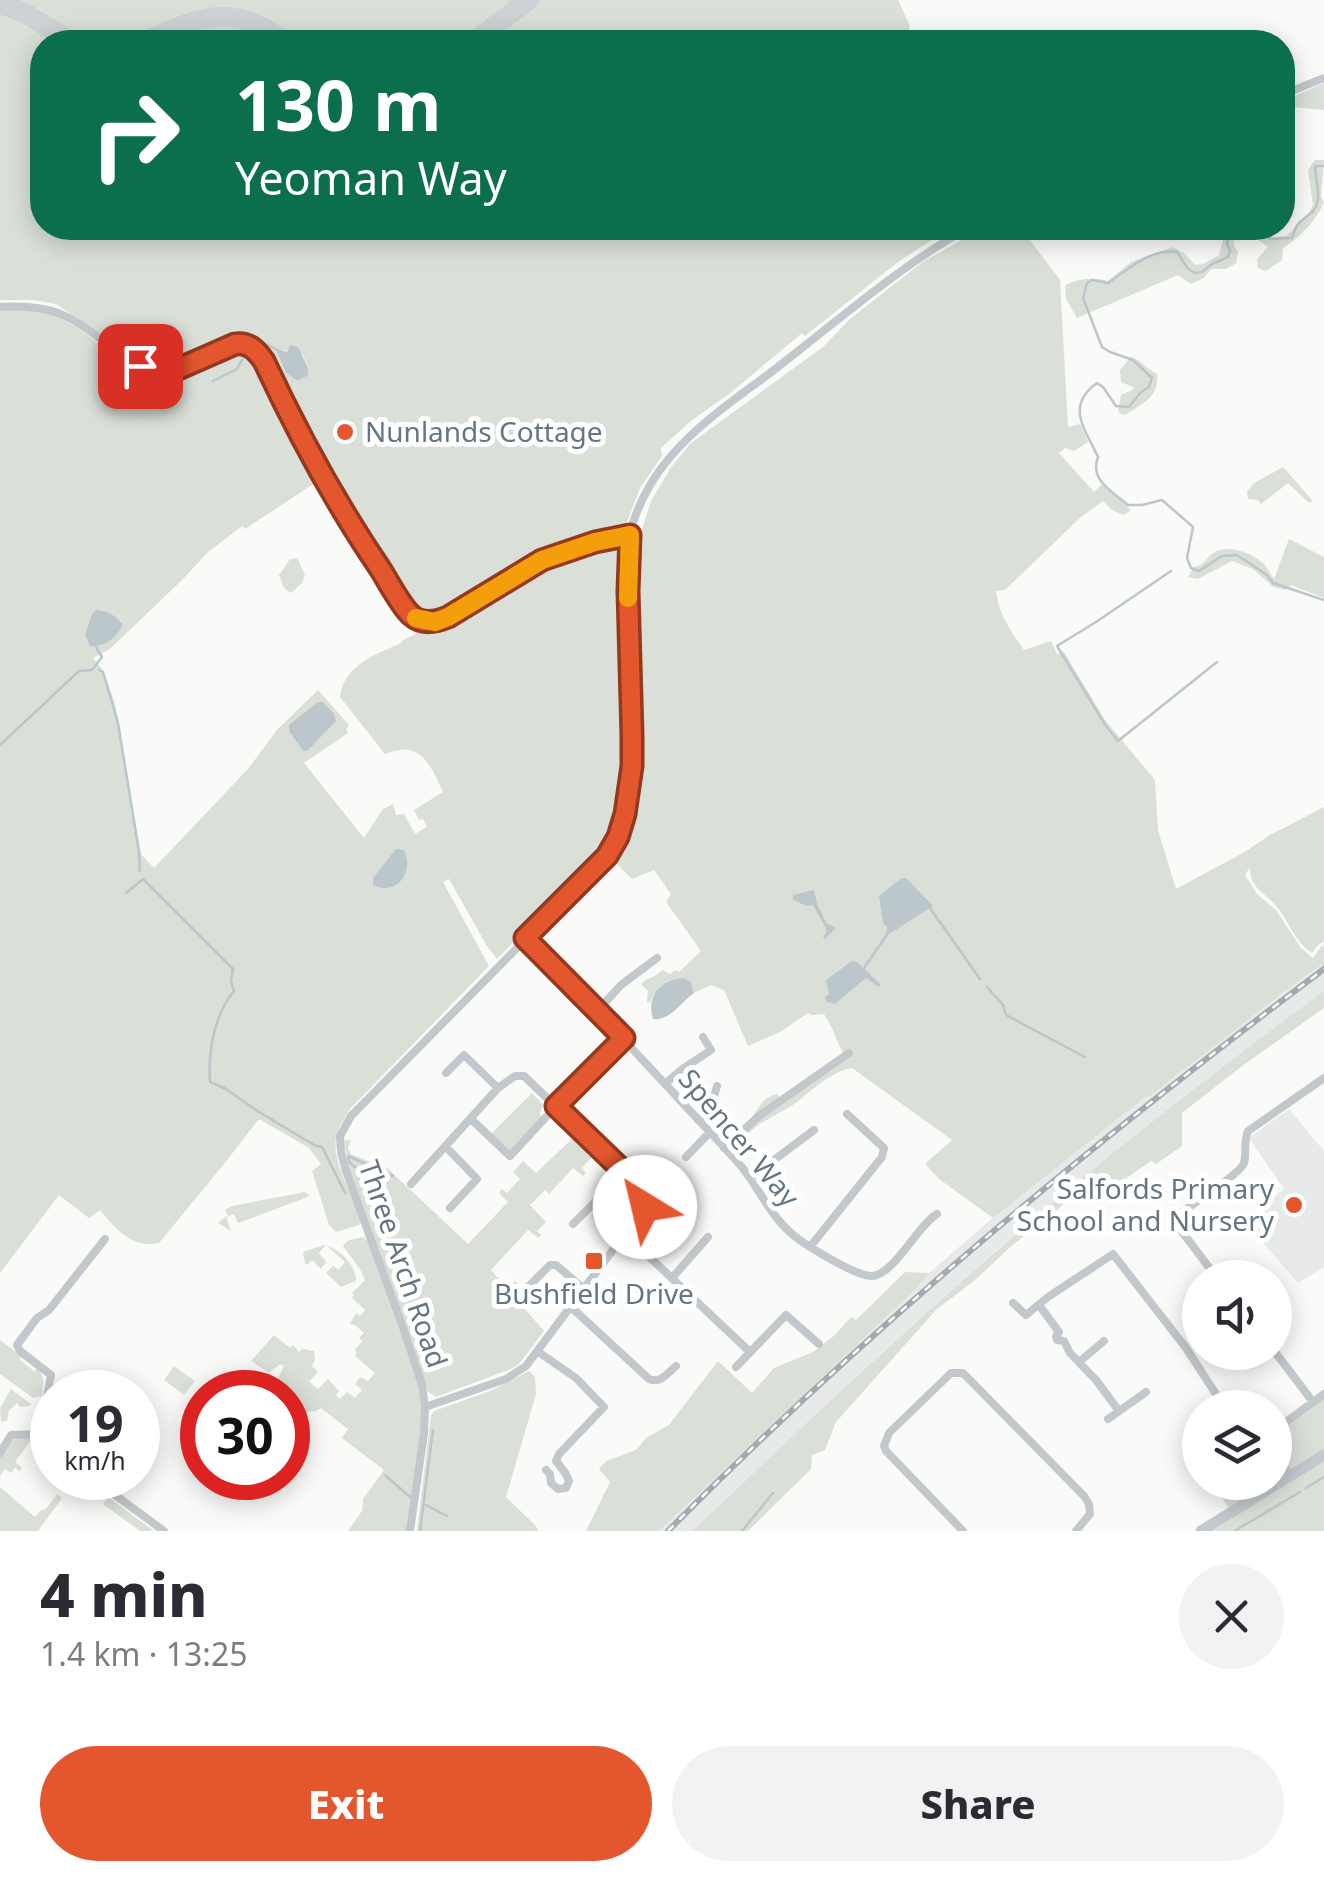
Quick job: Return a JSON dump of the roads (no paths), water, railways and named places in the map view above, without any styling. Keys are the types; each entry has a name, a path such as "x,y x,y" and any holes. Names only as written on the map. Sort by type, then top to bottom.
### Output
{"main road":[{"path":"1292,1475 1324,1455"},
{"path":"1201,1531 1251,1500"}],"street":[{"path":"1295,90 1324,78"},
{"path":"525,938 607,856 625,814 632,736 630,535 652,482 668,458 692,434 884,284 948,240"},
{"path":"0,306 27,305 61,312 158,376 235,344 252,348 264,361 301,438 364,546 412,616 428,622 448,617 551,556 630,535"},
{"name":"Spencer Way","path":"525,938 598,1010 710,1132 750,1178 778,1220 810,1247 866,1276 874,1276 937,1214"},
{"name":"Three Arch Road","path":"410,1531 425,1407 414,1359 346,1171 340,1144 342,1131 355,1111 525,938"},
{"path":"598,1010 657,958"},
{"path":"665,1084 711,1050 703,1037"},
{"path":"556,1106 624,1038"},
{"path":"724,1148 759,1116 849,1053"},
{"path":"446,1073 464,1056 498,1088"},
{"path":"411,1184 498,1088 515,1076 524,1076 643,1190 646,1198 645,1207 628,1231 518,1373 425,1407"},
{"path":"1203,1260 1180,1230 1181,1212 1244,1163 1248,1132 1324,1078"},
{"path":"698,1120 711,1107 717,1086"},
{"path":"810,1247 882,1157 884,1148 846,1114"},
{"path":"470,1119 510,1156 547,1116"},
{"path":"750,1178 814,1130"},
{"path":"686,1157 710,1132"},
{"path":"445,1146 478,1178 450,1208"},
{"path":"573,1224 596,1200 602,1201 672,1278 750,1352"},
{"path":"672,1278 708,1237"},
{"path":"45,1370 20,1351 18,1344 105,1239"},
{"path":"1013,1303 1029,1318 1038,1305 1112,1254 1186,1348 1213,1390"},
{"path":"526,1289 550,1265 556,1265 584,1289"},
{"path":"1038,1305 1059,1332 1057,1340 1064,1341 1119,1412"},
{"path":"570,1307 654,1382 676,1366"},
{"path":"736,1368 786,1316 819,1344"},
{"path":"1079,1362 1104,1341"},
{"path":"537,1351 576,1378 604,1407 559,1454 556,1461 569,1481 566,1488 558,1489 546,1470"},
{"path":"1289,1370 1313,1402"},
{"path":"963,1531 884,1446 889,1433 956,1372 963,1373 1084,1496 1090,1504 1090,1514 1076,1531"},
{"path":"1108,1418 1146,1392"},
{"path":"1292,1417 1324,1394"},
{"path":"0,1453 11,1435 30,1434"},
{"path":"122,1500 164,1531"}],"waterway":[{"path":"1295,232 1316,207 1315,166 1324,166"},
{"path":"1228,240 1228,257 1202,272 1188,269 1177,252 1167,252 1140,261 1108,283 1087,283 1083,298 1102,347 1133,360 1152,378 1149,387 1129,407 1116,406 1097,383 1082,400 1081,418 1098,457 1099,479 1109,490 1128,505 1162,500 1193,527 1187,558 1191,568 1199,571 1222,556 1237,555 1273,583 1324,600"},
{"path":"250,341 257,339 279,351"},
{"path":"213,381 237,369 246,353"},
{"path":"318,484 350,531 378,586 409,619"},
{"path":"1171,571 1057,646 1118,741 1217,662"},
{"path":"0,745 79,671 92,670 102,657 96,647"},
{"path":"99,670 103,672 118,723 140,871"},
{"path":"126,893 143,879 233,969 234,991 214,1034 210,1082 322,1147 345,1193"},
{"path":"930,908 980,979"},
{"path":"864,968 886,936"},
{"path":"987,987 1003,1005 1006,1015 1085,1057"},
{"path":"365,1197 357,1169 348,1156 393,1176"},
{"path":"370,1198 385,1202"},
{"path":"420,1531 433,1430"},
{"path":"385,1475 410,1497"},
{"path":"1306,1488 1324,1477"},
{"path":"1248,1523 1300,1492"},
{"path":"742,1531 773,1493"},
{"path":"426,1505 447,1516"},
{"path":"1235,1531 1246,1524"}],"railway":[{"path":"668,1531 823,1381 986,1238 1153,1101 1324,969"}],"place":[{"name":"Nunlands Cottage","path":"345,432"},
{"name":"Salfords Primary School and Nursery","path":"1294,1205"},
{"name":"Bushfield Drive","path":"594,1261"}]}
